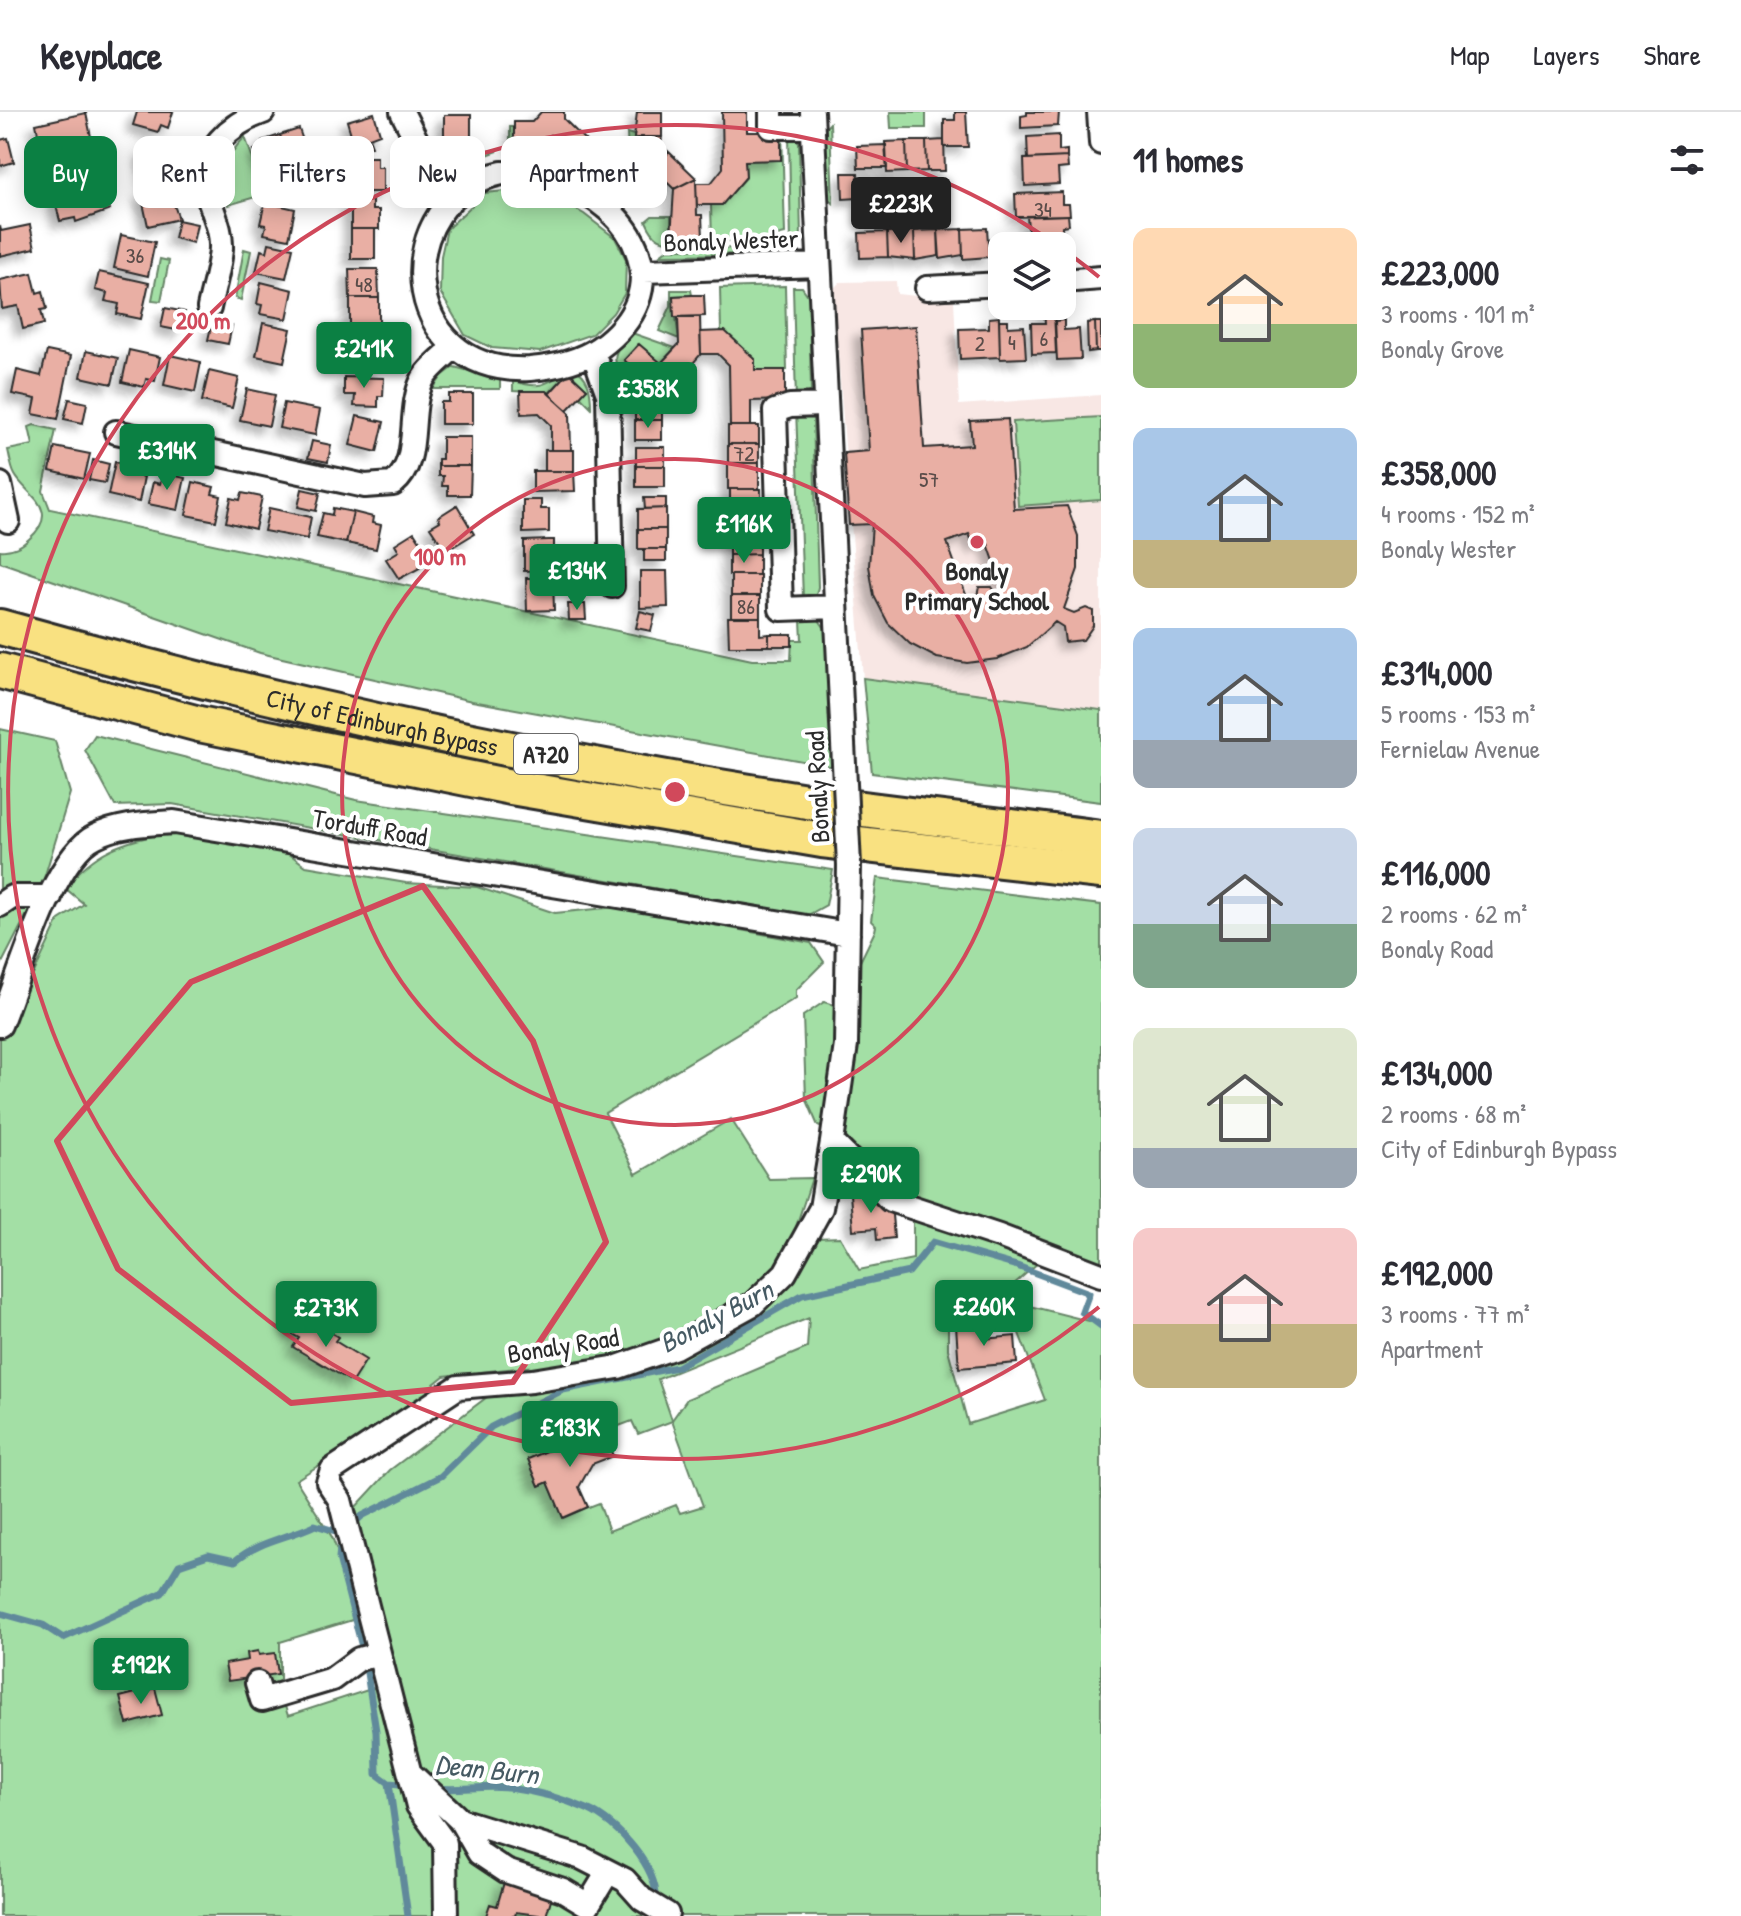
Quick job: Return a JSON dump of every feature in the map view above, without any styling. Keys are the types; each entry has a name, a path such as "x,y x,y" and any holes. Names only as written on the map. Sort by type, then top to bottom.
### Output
{"highway":[{"name":"City of Edinburgh Bypass","path":"0,627 341,714 509,747 825,804 1101,838"},
{"name":"City of Edinburgh Bypass","path":"0,671 199,724 525,790 822,840 1101,871"}],"street":[{"path":"209,308 221,247 206,192 207,161 222,137 240,119 263,112"},
{"path":"402,112 413,136"},
{"path":"771,112 771,127 812,119"},
{"path":"1099,112 1101,143"},
{"name":"Bonaly Road","path":"446,1916 445,1843 418,1806 418,1784 379,1654 348,1527 340,1500 328,1482 332,1470 458,1387 532,1381 618,1367 675,1347 753,1304 785,1273 821,1208 846,1045 849,865 812,119"},
{"name":"Bonaly Wester","path":"448,208 431,233 422,269 423,295 429,313 453,348 477,361 517,369 562,364 593,352 627,323 637,306 644,271 635,241 595,200 566,184 537,176 502,173 485,179"},
{"name":"Bonaly Wester","path":"644,271 819,265"},
{"path":"1076,280 1101,278"},
{"path":"927,288 988,285"},
{"path":"116,432 329,479 381,486 402,477 408,466 414,404 424,377 453,348"},
{"path":"593,352 608,394 612,586"},
{"path":"824,405 790,406 775,411 781,609 836,607"},
{"path":"0,484 8,521"},
{"name":"Torduff Road","path":"0,1025 50,897 73,854 93,837 127,825 174,822 848,934"},
{"path":"0,905 12,897 50,897"},
{"path":"832,1142 890,1200 999,1236 1101,1275"},
{"path":"257,1683 262,1700 332,1679 359,1659 379,1654"},
{"path":"418,1784 460,1820 479,1853 506,1871 563,1890 588,1905 608,1872"},
{"path":"460,1820 582,1858 625,1880 642,1899 667,1914"}],"highlighted area":[{"path":"423,886 533,1041 606,1242 513,1382 291,1403 118,1269 57,1141 191,982"}],"shaded area":[{"name":"Bonaly Primary School","path":"896,281 897,294 954,300 959,405 1101,395 1101,710 863,678 833,289 840,282"}],"green space":[{"path":"890,112 926,112 926,128 891,128"},
{"path":"830,123 833,203 822,193 820,134"},
{"path":"782,132 785,234 757,241 712,241 711,205 722,204 746,178 745,161"},
{"path":"789,133 799,142 801,240 791,246"},
{"path":"245,137 251,153 251,198 235,203 235,148"},
{"path":"501,191 501,208 573,208 615,238 626,259 625,293 613,313 592,334 540,352 492,348 465,335 440,292 441,256 447,229 469,208 485,208 485,193"},
{"path":"652,216 671,216 671,238 680,238 680,242 655,236 646,221"},
{"path":"786,242 786,249 779,254 660,255 668,249 763,248"},
{"path":"244,249 251,251 241,300 235,298"},
{"path":"160,259 169,261 161,301 152,300"},
{"path":"785,286 787,370 755,370 721,332 720,288"},
{"path":"793,287 802,287 809,297 811,391 796,401"},
{"path":"671,290 691,290 692,295 673,296 679,339 659,331 671,306"},
{"path":"632,333 675,348 661,363 638,344 625,360 638,372 629,382 621,383 616,367 617,350"},
{"path":"454,367 500,379 500,389 433,389 442,376"},
{"path":"573,369 586,379 591,407 580,396 587,389 569,372 549,393 513,391 513,381 539,385"},
{"path":"796,409 813,418 818,587 816,595 803,598"},
{"path":"1101,417 1101,500 1018,506 1013,422"},
{"path":"34,425 56,430 43,491 50,509 752,660 791,660 792,640 802,640 801,620 819,620 828,639 835,767 472,701 260,653 0,562 0,550 15,548 26,542 43,519 39,503 15,475 8,450 33,445 29,427"},
{"path":"863,678 1101,710 1101,802 872,773"},
{"path":"0,729 55,741 70,793 42,885 0,967"},
{"path":"95,735 356,800 833,870 826,905 808,915 172,804 115,806 85,750"},
{"path":"170,832 281,848 306,866 406,883 477,887 555,913 617,907 811,943 824,962 796,990 796,998 605,1113 636,1174 731,1119 769,1179 812,1178 792,1239 840,1237 859,1270 913,1259 913,1220 1039,1262 1004,1293 948,1313 948,1349 968,1424 1045,1400 1006,1300 1101,1324 1101,1916 453,1916 454,1847 450,1831 419,1788 424,1770 415,1758 353,1510 390,1470 527,1367 444,1376 429,1388 428,1395 296,1480 332,1537 362,1617 280,1642 280,1690 288,1716 377,1687 408,1807 441,1846 441,1916 0,1916 0,1005 14,1015 59,920 84,904 65,888 76,875 111,849","holes":["809,1318 807,1348 687,1399 672,1420 658,1379","632,1421 638,1434 672,1421 703,1506 680,1513 676,1505 609,1531 599,1503 563,1517 548,1482 539,1486 528,1459 600,1429 603,1432"]},
{"path":"877,878 1101,905 1101,1268 892,1187 840,1136 856,970 875,931 876,926 871,921"},
{"path":"824,1002 834,1005 838,1027 826,1130 818,1126 806,1098 803,1016"}],"building":[{"path":"137,112 173,112 168,128 161,125 158,132 133,125"},
{"path":"541,112 564,112 564,119 581,136 514,136 514,122 532,122"},
{"path":"637,112 662,112 662,136 634,136"},
{"path":"722,112 747,112 747,132 781,132 781,160 745,161 746,177 722,205 697,205 696,183 711,183 723,168"},
{"path":"955,112 966,112 968,147 944,147 944,120 955,120"},
{"path":"1027,112 1059,112 1058,126 1021,128 1021,116 1027,115"},
{"path":"86,113 91,136 39,136 36,124"},
{"path":"374,113 380,134 352,136 347,121"},
{"path":"444,115 471,115 471,136 444,136"},
{"path":"299,129 301,136 280,136"},
{"path":"1059,135 1059,151 1067,150 1067,157 1028,159 1027,137"},
{"path":"8,138 14,162 0,166 0,140"},
{"path":"944,140 945,171 927,171 926,141"},
{"path":"906,141 907,172 887,173 885,142"},
{"path":"906,141 926,141 927,171 907,172"},
{"path":"886,145 887,168 858,168 857,146"},
{"path":"669,152 696,178 674,189 667,182"},
{"path":"374,157 377,157 377,167 383,167 383,192 374,192"},
{"path":"1067,157 1068,168 1058,169 1059,184 1025,186 1024,159"},
{"path":"842,173 858,173 859,198 843,199"},
{"path":"696,178 697,215 702,215 703,238 671,238 674,189"},
{"path":"1062,192 1062,204 1069,204 1070,215 1016,217 1015,194"},
{"path":"57,208 110,208 76,222 75,218 60,221"},
{"path":"144,208 175,208 179,219 148,226"},
{"path":"264,208 295,209 289,239 264,234 266,225 260,224"},
{"path":"351,208 379,210 379,229 351,229"},
{"path":"1068,215 1069,225 1062,226 1062,232 1028,232 1027,216"},
{"path":"178,220 197,224 193,243 174,238"},
{"path":"30,225 35,248 0,256 0,226 1,231"},
{"path":"987,228 988,257 963,259 962,229"},
{"path":"351,229 375,229 375,259 351,259"},
{"path":"962,229 963,255 940,259 938,230"},
{"path":"938,230 939,256 915,260 914,231"},
{"path":"914,231 915,260 888,257 887,232"},
{"path":"887,232 888,257 860,258 859,233"},
{"path":"121,235 155,242 148,276 114,268"},
{"path":"269,243 293,248 286,278 256,272 261,250 267,252"},
{"path":"349,269 378,269 379,298 350,298"},
{"path":"99,272 149,283 141,319 117,314 119,304 105,301 107,293 95,290"},
{"path":"32,273 37,293 43,291 47,309 41,310 44,324 23,329 18,306 2,309 0,280"},
{"path":"261,282 293,290 287,319 260,314 262,305 257,304"},
{"path":"704,295 705,316 674,317 673,296"},
{"path":"350,298 379,298 379,327 350,327"},
{"path":"165,308 185,312 181,331 161,327"},
{"path":"678,317 700,317 701,354 662,399 641,400 641,389 646,389 646,379 679,344"},
{"path":"989,320 999,320 1000,357 960,359 959,329 989,328"},
{"path":"999,320 1008,320 1008,327 1024,326 1026,358 1000,359"},
{"path":"1045,320 1054,320 1056,353 1032,354 1031,323 1045,323"},
{"path":"1064,320 1064,330 1079,329 1081,359 1057,360 1055,321"},
{"path":"212,322 232,326 228,344 208,340"},
{"path":"1095,322 1101,322 1101,351 1096,351"},
{"path":"1095,322 1096,351 1088,352 1087,323"},
{"path":"263,323 291,329 284,362 256,356"},
{"path":"916,326 924,448 972,445 970,421 1008,419 1014,509 1067,506 1078,536 1078,569 1064,609 1074,613 1086,608 1093,611 1093,626 1083,640 1065,642 1063,627 1055,622 1027,647 997,659 967,663 937,658 910,644 888,623 874,596 869,566 872,524 849,525 844,453 869,451 861,330","holes":["969,534 974,546 987,541 1004,590 996,593 992,587 979,587 976,600 969,603 947,542"]},
{"path":"725,331 755,359 755,370 785,370 785,400 751,401 751,426 730,426 729,365 718,354 701,354 700,332"},
{"path":"350,337 382,337 382,359 366,359 366,367 350,367"},
{"path":"639,344 661,363 646,379 624,360"},
{"path":"129,350 160,357 155,381 146,379 144,387 122,382"},
{"path":"47,351 71,356 58,419 33,414 36,399 12,394 17,370 41,376"},
{"path":"86,351 118,358 112,384 81,377"},
{"path":"170,355 201,362 195,392 164,385"},
{"path":"209,371 239,378 232,408 202,401"},
{"path":"569,372 587,389 567,410 549,394"},
{"path":"344,377 384,378 383,396 378,396 378,407 354,406 355,395 344,395"},
{"path":"247,389 275,395 269,426 240,420"},
{"path":"520,391 546,391 570,413 571,450 551,450 551,425 539,413 521,414"},
{"path":"449,394 473,394 473,424 441,424 441,402 449,402"},
{"path":"69,399 87,403 83,423 64,419"},
{"path":"635,399 662,399 662,420 635,420"},
{"path":"284,403 320,410 315,435 279,428"},
{"path":"357,416 384,422 377,452 350,445"},
{"path":"635,420 662,420 662,440 635,440"},
{"path":"728,426 759,426 759,444 728,444"},
{"path":"442,437 471,437 471,466 438,466 438,459 442,459"},
{"path":"312,441 331,445 328,462 308,458"},
{"path":"728,444 759,444 759,463 728,463"},
{"path":"55,447 90,454 84,479 50,471"},
{"path":"636,447 665,447 665,466 636,466"},
{"path":"545,450 574,450 574,471 545,471"},
{"path":"93,460 109,464 105,483 89,480"},
{"path":"115,462 137,467 136,475 144,477 139,502 108,495"},
{"path":"728,463 759,463 759,489 728,489"},
{"path":"438,466 471,466 470,495 448,495 448,486 442,486 443,476 438,476"},
{"path":"636,466 665,466 665,487 636,487"},
{"path":"533,471 574,471 575,491 533,492"},
{"path":"163,473 185,478 178,510 148,504 153,482 160,484"},
{"path":"193,482 214,487 212,494 221,496 216,521 186,515"},
{"path":"302,489 320,493 316,511 298,507"},
{"path":"730,489 761,489 761,512 730,512"},
{"path":"242,493 262,497 255,529 226,522 231,498 240,500"},
{"path":"644,498 666,498 666,508 645,509"},
{"path":"523,500 541,500 541,509 549,509 549,532 523,533"},
{"path":"457,505 474,534 446,551 430,527 440,521 438,517"},
{"path":"269,508 311,517 307,539 264,531"},
{"path":"333,508 353,512 346,543 317,537 323,513 332,515"},
{"path":"666,508 666,529 638,529 638,509"},
{"path":"353,512 373,517 372,523 381,525 376,549 346,543"},
{"path":"730,512 761,512 761,534 730,534"},
{"path":"638,529 666,529 666,549 638,549"},
{"path":"414,532 433,561 399,579 386,559 399,551 395,544"},
{"path":"729,534 759,534 759,554 729,555"},
{"path":"554,540 554,561 549,561 549,570 524,571 524,541"},
{"path":"644,549 666,549 666,561 644,561"},
{"path":"759,554 759,575 729,575 729,555"},
{"path":"640,571 667,571 668,607 640,608"},
{"path":"731,575 760,575 760,596 731,596"},
{"path":"526,578 553,578 554,610 527,611"},
{"path":"731,596 760,596 760,617 731,617"},
{"path":"568,604 585,604 586,620 569,620"},
{"path":"640,611 655,615 651,631 636,628"},
{"path":"728,617 760,617 760,635 769,634 769,646 729,646"},
{"path":"769,634 792,634 792,646 769,646"},
{"path":"870,1192 892,1215 894,1238 877,1240 876,1228 853,1230 850,1194"},
{"path":"301,1315 338,1337 335,1341 366,1360 352,1382 293,1347 299,1338 290,1333"},
{"path":"983,1324 984,1339 1015,1336 1017,1363 959,1368 956,1326"},
{"path":"601,1428 613,1456 592,1464 579,1487 588,1507 563,1518 548,1482 539,1486 528,1459"},
{"path":"258,1651 259,1655 275,1653 278,1674 228,1681 225,1664 248,1660 247,1653"},
{"path":"155,1688 162,1715 127,1724 120,1697"},
{"path":"505,1879 553,1893 546,1916 516,1912 515,1916 486,1916 490,1904 497,1906"}],"waterway":[{"name":"Bonaly Burn","path":"350,1527 362,1516 441,1476 491,1427 563,1390 677,1367 802,1295 909,1272 933,1242 1017,1266 1089,1293 1082,1312 1101,1326"},
{"path":"0,1613 43,1625 63,1638 162,1593 179,1565 208,1555 235,1561 263,1544 315,1525 342,1533"},
{"path":"341,1540 339,1558 363,1651"},
{"path":"365,1660 376,1731 377,1774 389,1783"},
{"name":"Dean Burn","path":"389,1783 411,1785"},
{"path":"389,1783 408,1916"},
{"name":"Dean Burn","path":"435,1788 515,1789 570,1802 599,1815 623,1836 644,1862 651,1876 656,1904"}],"place":[{"name":"Bonaly Primary School","path":"977,542"}]}
